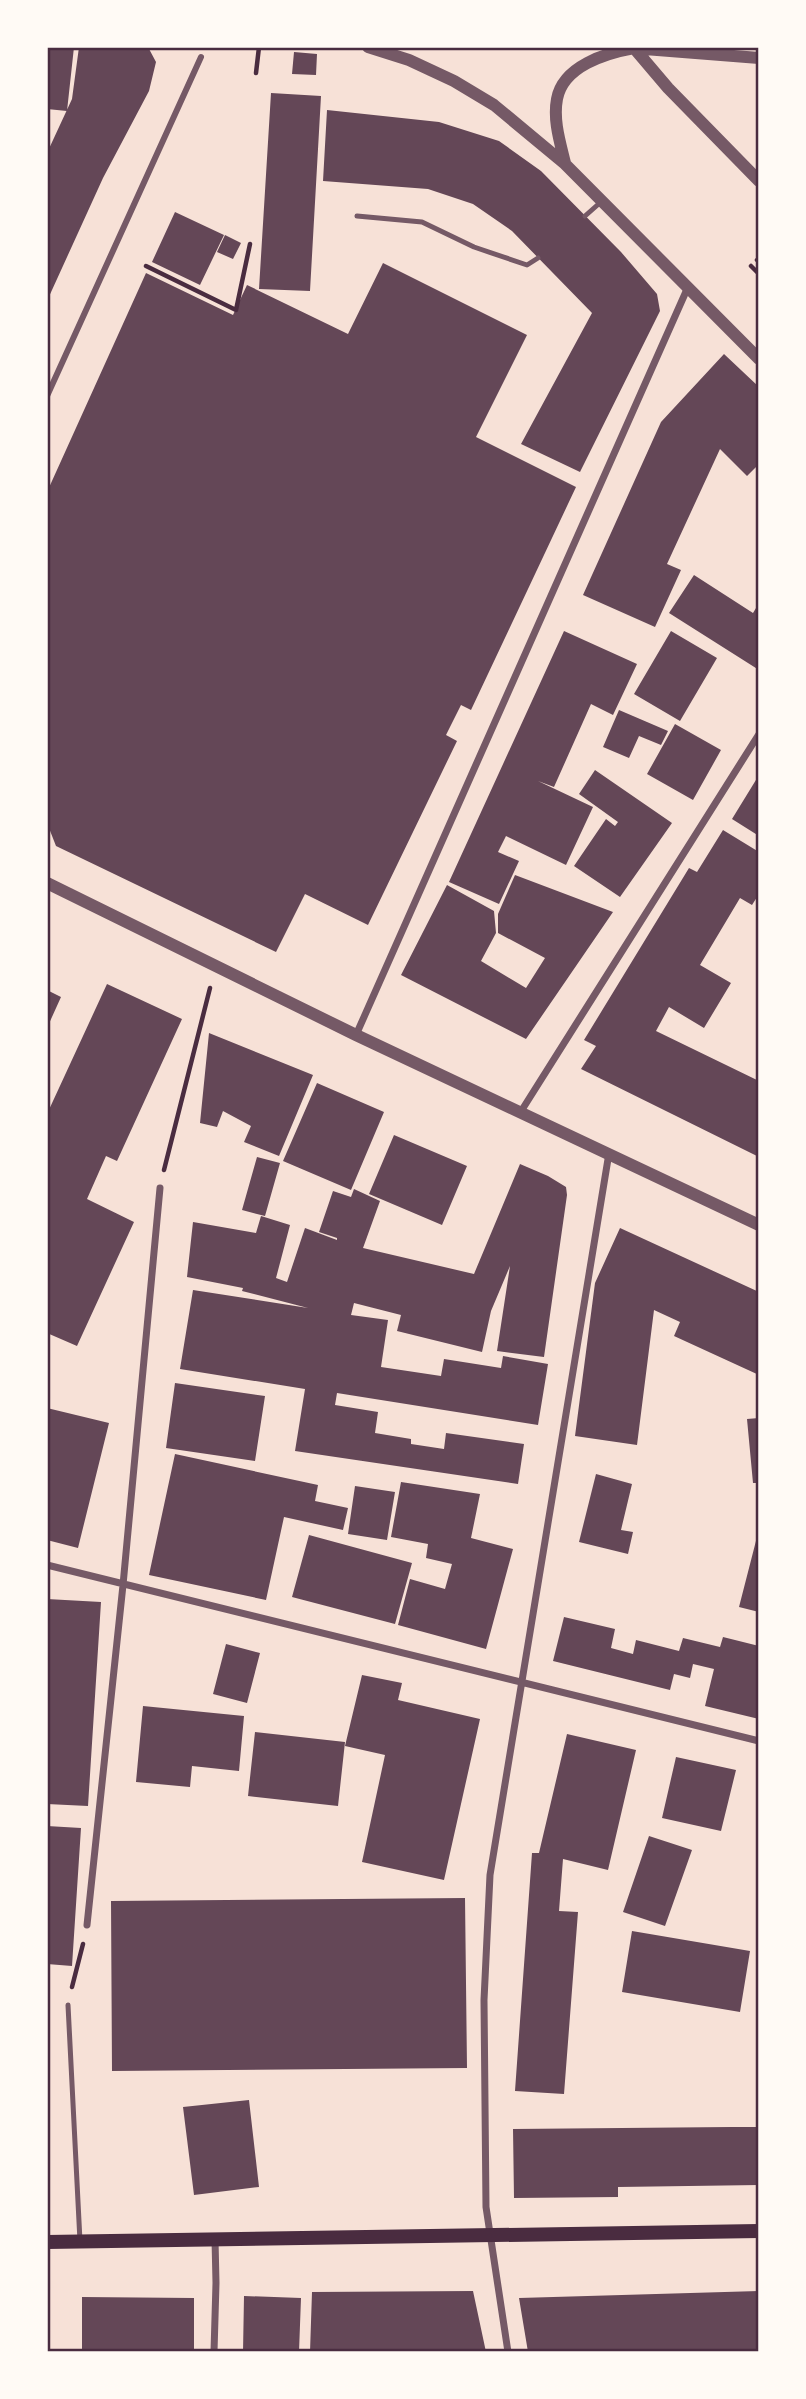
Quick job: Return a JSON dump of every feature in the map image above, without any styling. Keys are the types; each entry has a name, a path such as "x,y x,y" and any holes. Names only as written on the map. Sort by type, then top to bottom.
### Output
{"main road":[{"path":"47,2242 759,2231"}],"street":[{"path":"368,47 409,60 454,81 494,105 565,164 759,359"},
{"path":"628,47 759,58"},
{"path":"565,164 556,123 557,98 563,82 582,65 634,48"},
{"path":"634,48 668,88 759,181"},
{"path":"47,397 201,57"},
{"path":"356,1035 688,287"},
{"path":"520,1113 759,734"},
{"path":"47,883 356,1035 759,1225"},
{"path":"508,2352 485,2193 484,2000 491,1875 520,1683 609,1152"},
{"path":"87,1925 123,1585 160,1188"},
{"path":"47,1565 759,1741"},
{"path":"214,2352 215,2238"}],"lane":[{"path":"585,216 602,201"},
{"path":"357,216 422,222 474,247 527,265 538,258"},
{"path":"68,2005 80,2241"}],"path":[{"path":"256,73 259,47"},
{"path":"146,266 236,310 250,244"},
{"path":"751,265 759,274"},
{"path":"160,1188 216,965"},
{"path":"68,2005 87,1925"}],"building":[{"path":"47,47 74,47 67,111 47,109"},
{"path":"79,47 148,47 156,62 149,91 103,178 47,301 47,153 72,99"},
{"path":"294,52 317,54 316,75 292,74"},
{"path":"271,93 321,96 310,291 259,289"},
{"path":"327,110 439,122 499,141 541,171 621,252 657,294 660,311 580,472 521,444 592,313 512,231 473,204 428,189 323,181"},
{"path":"175,212 224,235 200,285 152,262"},
{"path":"225,235 241,243 233,259 217,252"},
{"path":"383,263 527,335 476,437 576,487 471,710 461,705 446,735 457,741 368,925 305,894 276,952 56,846 47,823 47,492 146,273 233,315 247,285 348,334"},
{"path":"724,354 759,387 759,464 747,476 720,449 667,564 681,570 655,627 583,595 661,422"},
{"path":"694,575 753,613 759,603 759,670 669,613"},
{"path":"564,631 637,664 613,715 591,704 554,787 538,781 593,807 566,865 506,836 498,852 519,861 499,904 449,882"},
{"path":"671,631 717,658 680,721 634,694"},
{"path":"619,710 668,731 661,745 639,736 629,758 603,747"},
{"path":"675,724 721,750 693,800 647,774"},
{"path":"595,770 672,823 620,897 574,866 606,819 615,826 618,822 579,794"},
{"path":"759,775 759,836 732,819"},
{"path":"723,830 759,852 759,894 752,905 740,898 700,965 731,983 704,1028 669,1007 656,1031 759,1081 759,1157 581,1069 596,1046 584,1040 689,868 697,872"},
{"path":"515,875 613,912 526,1039 401,975 447,885 494,911 496,933 481,961 526,988 545,958 498,933 498,914"},
{"path":"107,984 182,1019 117,1161 106,1156 87,1199 134,1222 77,1346 47,1333 47,1114"},
{"path":"47,990 61,997 47,1028"},
{"path":"209,1033 313,1075 279,1156 244,1142 251,1126 223,1111 217,1127 200,1123"},
{"path":"317,1083 384,1112 351,1190 283,1161"},
{"path":"394,1135 467,1166 442,1225 369,1194"},
{"path":"257,1157 280,1163 265,1216 242,1210"},
{"path":"520,1164 566,1187 567,1195 544,1357 497,1351 510,1266 491,1311 482,1352 397,1331 401,1315 354,1303 351,1315 388,1320 381,1367 441,1376 444,1359 501,1368 503,1356 548,1364 538,1425 337,1393 335,1405 378,1412 375,1433 411,1439 411,1444 444,1449 446,1433 524,1444 518,1484 295,1451 305,1389 180,1369 193,1290 308,1308 242,1291 243,1288 187,1277 193,1222 256,1233 261,1216 290,1225 276,1278 287,1282 305,1228 337,1240 319,1232 333,1191 351,1197 354,1189 380,1201 363,1248 474,1274"},
{"path":"620,1228 759,1292 759,1375 674,1336 680,1322 654,1310 637,1445 575,1436 595,1283"},
{"path":"175,1383 265,1396 255,1461 166,1448"},
{"path":"47,1408 109,1423 78,1548 47,1540"},
{"path":"759,1418 759,1483 753,1483 747,1419"},
{"path":"175,1454 318,1485 315,1501 348,1508 343,1530 284,1517 266,1600 149,1575"},
{"path":"596,1474 632,1484 621,1530 633,1532 628,1554 579,1542"},
{"path":"401,1482 480,1494 471,1538 513,1549 486,1649 398,1625 410,1579 445,1589 452,1564 426,1558 428,1544 391,1537"},
{"path":"355,1486 395,1492 387,1540 348,1534"},
{"path":"759,1533 759,1612 739,1607"},
{"path":"309,1535 412,1563 395,1624 292,1597"},
{"path":"47,1599 101,1602 88,1806 47,1804"},
{"path":"564,1617 615,1629 611,1648 633,1654 636,1640 679,1651 683,1638 720,1647 723,1637 759,1646 759,1719 705,1706 714,1669 693,1664 690,1678 674,1674 670,1690 553,1661"},
{"path":"226,1644 260,1653 247,1703 213,1694"},
{"path":"362,1675 402,1683 398,1700 480,1719 444,1880 362,1862 385,1755 345,1746"},
{"path":"143,1706 244,1716 239,1771 192,1766 190,1787 136,1782"},
{"path":"255,1732 345,1742 338,1806 248,1796"},
{"path":"567,1734 636,1750 608,1870 563,1859 559,1911 578,1912 564,2094 515,2091 532,1853 539,1853"},
{"path":"676,1757 736,1770 721,1831 662,1818"},
{"path":"47,1826 81,1828 72,1966 47,1964"},
{"path":"649,1836 692,1850 665,1926 623,1912"},
{"path":"465,1898 467,2068 112,2071 111,1901"},
{"path":"632,1931 750,1951 740,2012 622,1992"},
{"path":"249,2100 259,2187 194,2195 183,2107"},
{"path":"759,2127 759,2185 618,2187 618,2197 514,2198 513,2129"},
{"path":"473,2291 486,2352 310,2352 312,2292"},
{"path":"759,2291 759,2352 528,2352 519,2298"},
{"path":"244,2296 301,2298 299,2352 243,2352"},
{"path":"82,2297 194,2298 194,2352 82,2352"}]}
